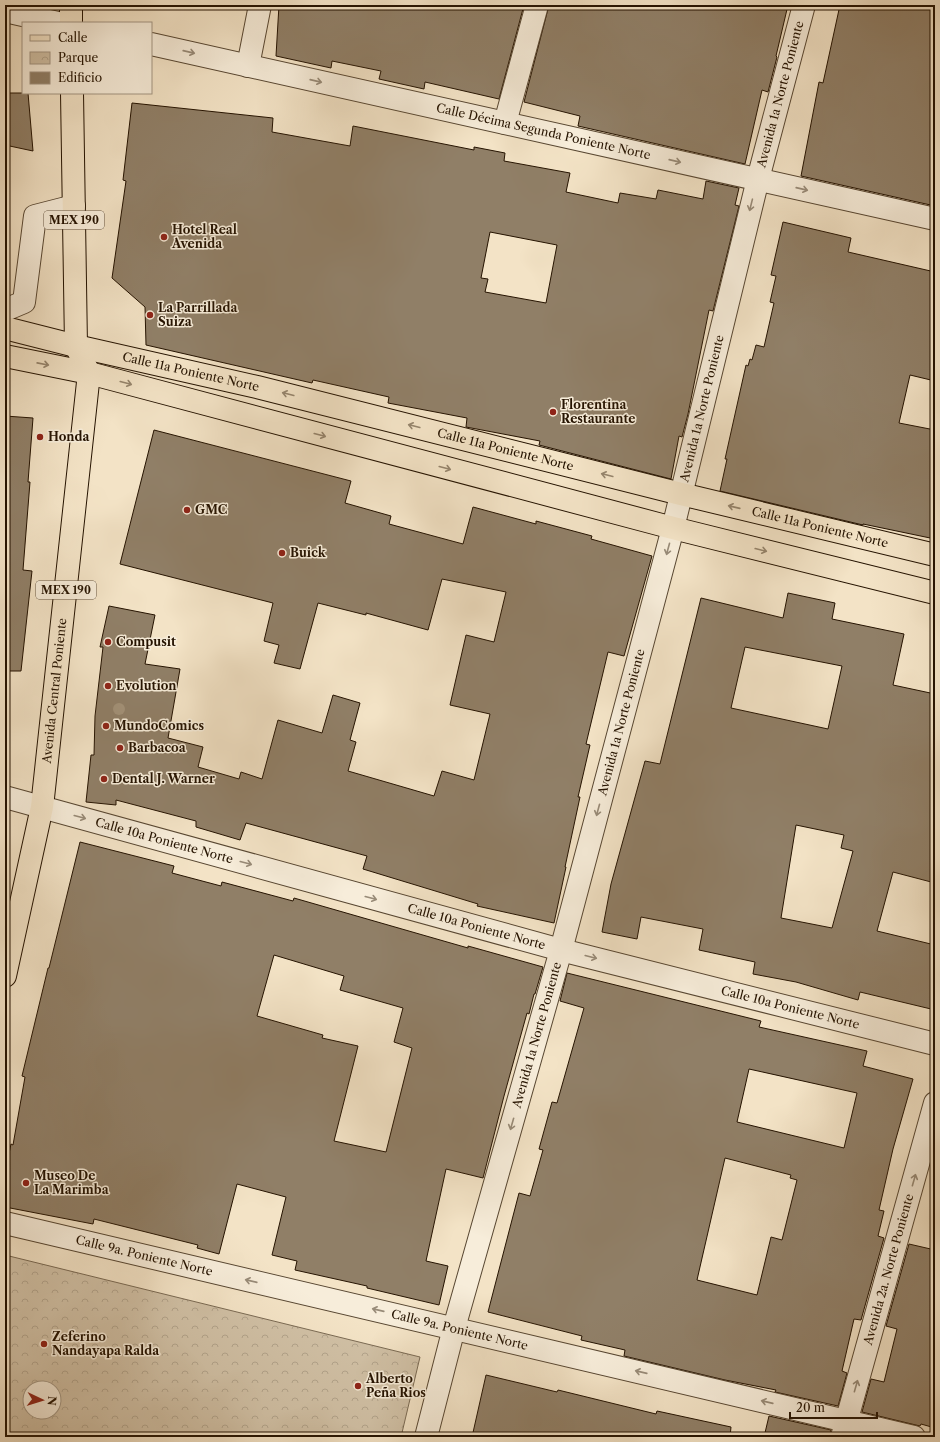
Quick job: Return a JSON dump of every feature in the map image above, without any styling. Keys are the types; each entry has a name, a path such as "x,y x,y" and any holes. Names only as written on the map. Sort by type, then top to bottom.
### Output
{"main road":[{"path":"71,5 71,22"},
{"name":"MEX 190","path":"72,94 76,346 89,373"},
{"name":"Calle 11a Poniente Norte","path":"5,328 76,346 257,387 681,494 935,555"},
{"name":"Calle 11a Poniente Norte","path":"5,356 89,373 673,528 935,593"},
{"name":"Avenida Central Poniente","path":"5,976 42,807 89,373"},
{"path":"251,416 257,387"}],"street":[{"path":"248,66 260,5"},
{"path":"505,123 536,5"},
{"name":"Avenida 1a Norte Poniente","path":"426,1437 454,1328 561,950 673,528 758,180 804,5"},
{"path":"5,11 54,22"},
{"name":"Calle Décima Segunda Poniente Norte","path":"152,44 935,219"},
{"path":"5,310 24,302 35,216 74,206"},
{"name":"Calle 10a Poniente Norte","path":"5,797 561,950 935,1044"},
{"name":"Avenida 2a. Norte Poniente","path":"845,1429 935,1103"},
{"name":"Calle 9a. Poniente Norte","path":"5,1223 454,1328 845,1429 914,1437"}],"green space":[{"path":"5,1255 420,1357 401,1437 5,1437"}],"building":[{"path":"279,5 524,5 499,99 425,82 424,89 379,79 381,71 332,61 331,68 276,56"},
{"path":"549,5 788,5 768,92 762,90 745,164 578,126 580,116 524,102"},
{"path":"840,5 935,5 935,206 801,176 819,82 823,83"},
{"path":"5,93 28,94 33,151 5,145"},
{"path":"132,103 273,118 272,132 350,146 353,126 474,150 474,147 505,153 504,161 570,173 566,192 618,203 620,193 656,199 658,190 703,199 706,181 739,188 735,205 739,206 713,311 709,310 688,414 682,437 679,436 671,479 539,445 540,441 466,427 467,418 388,403 389,397 313,380 312,383 146,345 145,307 112,278 126,181 123,180","holes":["490,232 557,245 546,303 485,292 488,279 481,278"]},
{"path":"783,222 851,238 848,252 935,272 935,381 910,375 899,423 935,430 935,539 863,525 720,491 727,459 725,459 746,365 748,366 750,359 752,360 756,345 764,347 774,303 770,302 776,276 771,275"},
{"path":"5,416 33,418 28,482 30,482 23,570 32,571 21,671 5,671"},
{"path":"154,430 351,481 345,503 391,516 389,524 463,544 473,507 536,524 536,521 592,536 591,539 652,556 624,656 608,652 586,744 590,745 578,797 580,797 554,923 477,906 478,904 363,869 367,856 246,823 240,840 196,827 196,821 116,800 116,805 86,802 91,755 94,755 95,716 103,647 100,647 109,606 155,615 145,664 180,669 168,738 203,747 198,767 239,779 241,772 262,779 278,720 322,733 333,695 360,703 350,740 356,742 348,771 434,796 442,771 474,780 490,714 450,705 466,635 494,642 506,592 442,579 428,630 366,613 366,615 318,603 300,669 274,663 279,645 264,641 273,603 120,564"},
{"path":"788,593 835,603 832,619 904,634 893,685 935,694 935,883 893,872 877,931 935,945 935,993 931,1009 860,992 858,1000 796,982 753,974 755,962 699,950 703,929 641,917 637,939 602,932 611,884 645,761 660,764 701,598 783,618","holes":["745,647 842,666 828,729 731,708","796,825 844,835 841,848 853,851 832,928 781,918"]},
{"path":"80,842 174,866 172,873 221,886 222,882 293,901 294,898 468,948 468,946 543,967 529,1014 527,1013 483,1178 446,1169 426,1261 448,1266 439,1305 367,1288 367,1286 295,1270 297,1261 272,1255 286,1197 237,1184 219,1254 197,1248 198,1245 94,1219 93,1224 5,1207 5,1173 11,1144 13,1145 25,1077 22,1076","holes":["274,955 344,976 340,990 403,1008 394,1042 412,1048 386,1152 334,1141 358,1046 322,1038 323,1035 257,1016"]},
{"path":"567,973 761,1021 759,1027 867,1051 863,1066 913,1079 893,1149 879,1210 884,1211 878,1236 884,1238 861,1320 854,1319 842,1371 847,1373 838,1406 775,1392 776,1390 725,1380 624,1356 625,1350 581,1340 582,1336 488,1312 519,1193 530,1196 543,1150 539,1149 552,1102 557,1103 584,1008 560,1001","holes":["749,1069 857,1093 844,1148 737,1122","725,1158 791,1175 790,1178 797,1180 782,1240 771,1237 757,1295 697,1280"]},
{"path":"909,1244 935,1250 935,1428 921,1424 920,1426 862,1412 871,1379 884,1382 897,1329 886,1326"},
{"path":"486,1375 557,1392 558,1390 656,1414 657,1411 731,1427 730,1437 472,1437"},
{"path":"769,1416 831,1430 830,1437 764,1437"}],"place":[{"name":"Hotel Real Avenida","path":"164,237"},
{"name":"La Parrillada Suiza","path":"150,315"},
{"name":"Florentina Restaurante","path":"553,412"},
{"name":"Honda","path":"40,437"},
{"name":"GMC","path":"187,510"},
{"name":"Buick","path":"282,553"},
{"name":"Compusit","path":"108,642"},
{"name":"Evolution","path":"108,686"},
{"name":"MundoComics","path":"106,726"},
{"name":"Barbacoa","path":"120,748"},
{"name":"Dental J. Warner","path":"104,779"},
{"name":"Museo De La Marimba","path":"26,1183"},
{"name":"Zeferino Nandayapa Ralda","path":"44,1344"},
{"name":"Alberto Peña Rios","path":"358,1386"}]}
